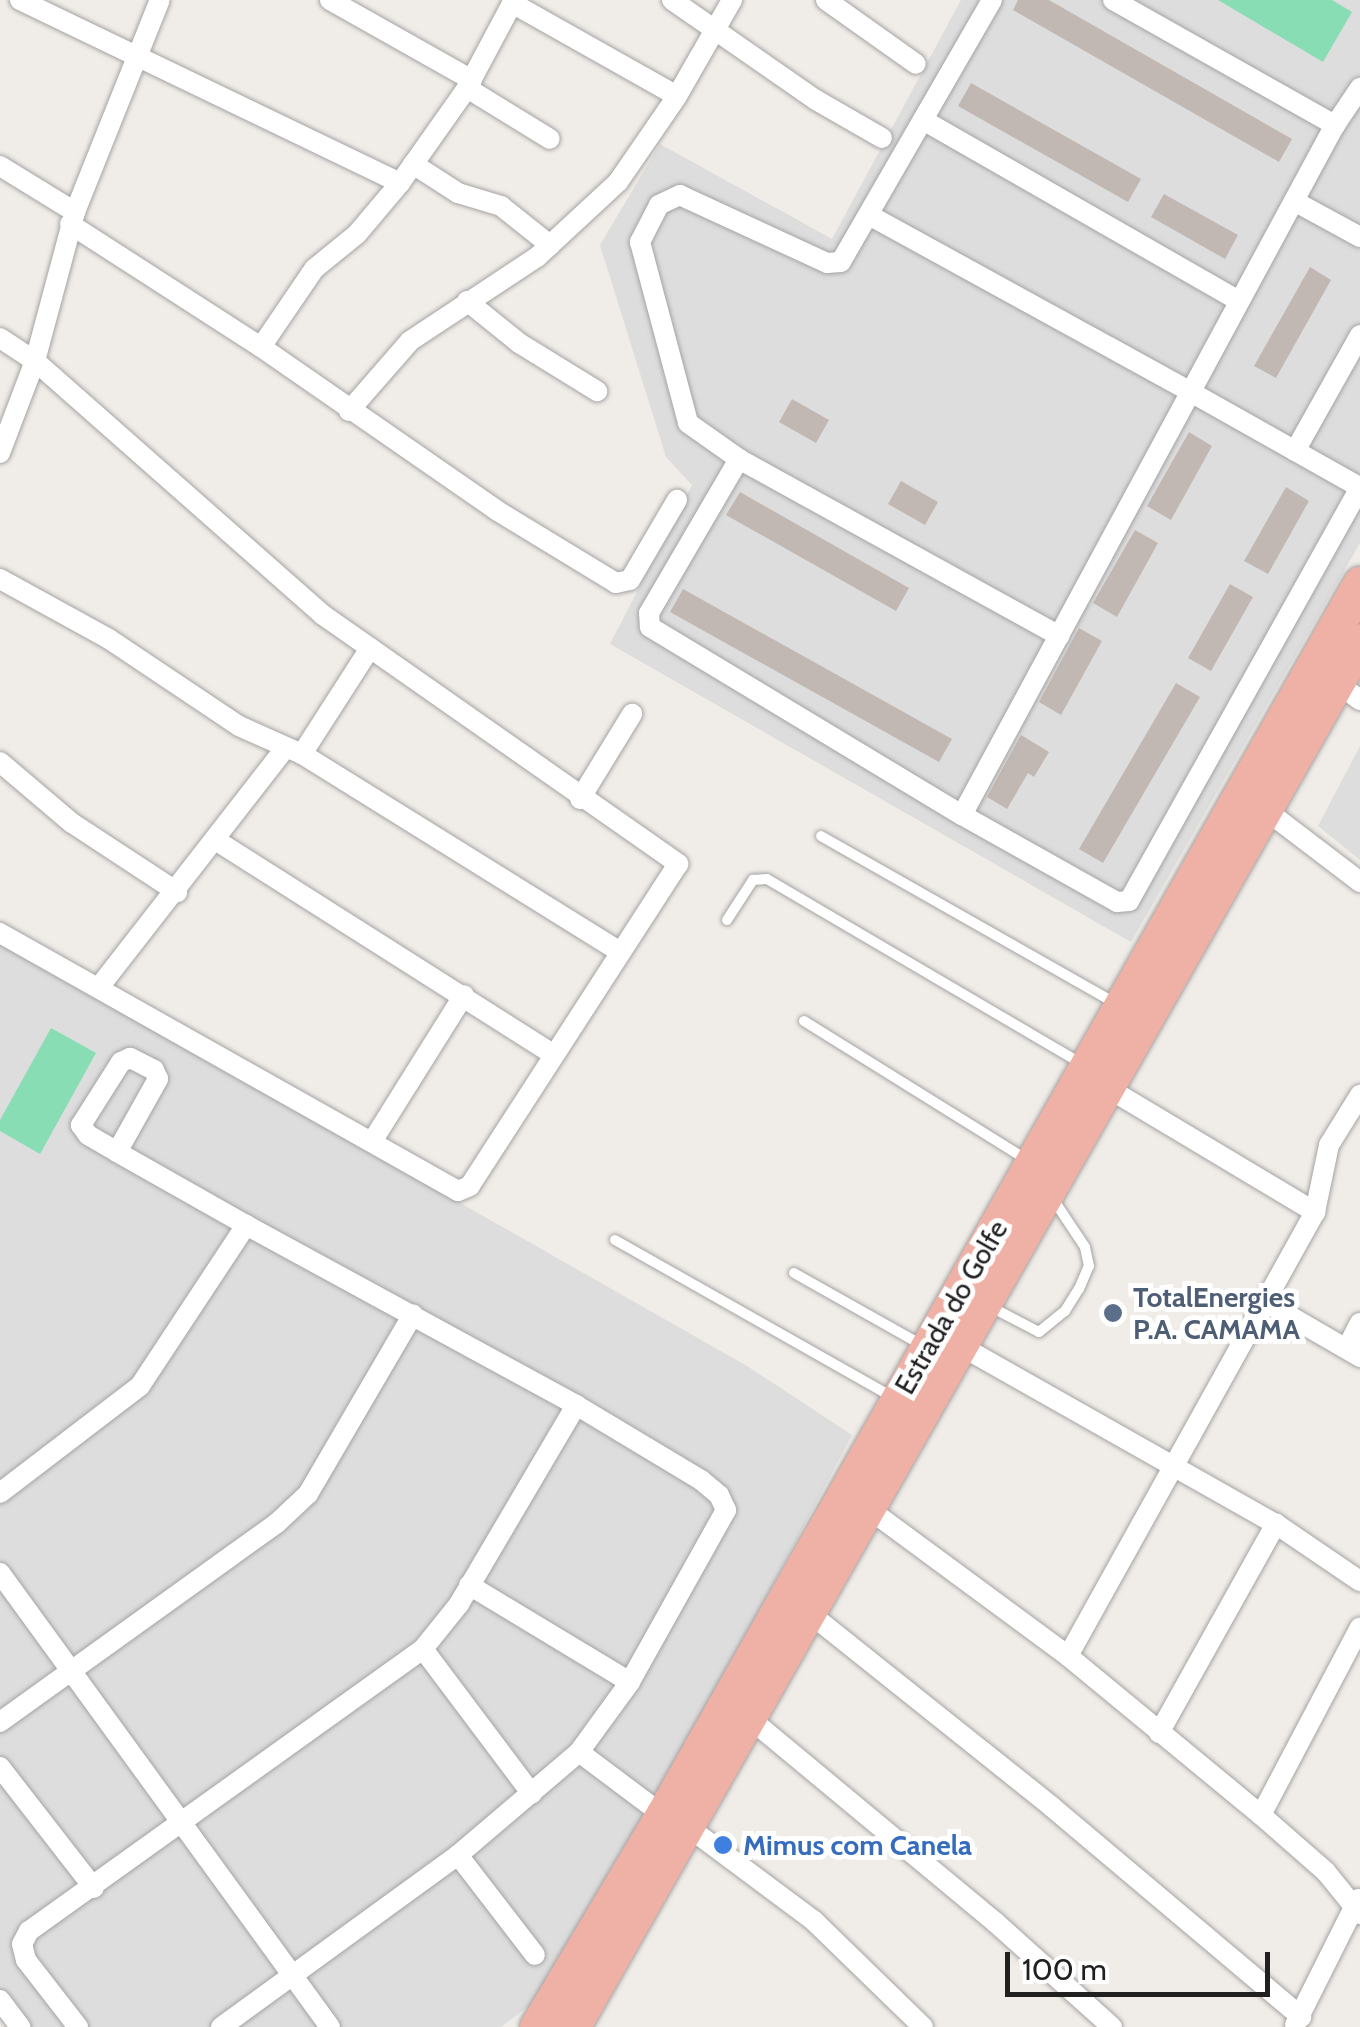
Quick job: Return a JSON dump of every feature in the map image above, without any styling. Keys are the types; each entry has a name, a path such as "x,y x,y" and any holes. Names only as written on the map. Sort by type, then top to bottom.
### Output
{"highway":[{"name":"Estrada do Golfe","path":"1096,1077 1121,1006 1360,584"},
{"name":"Estrada do Golfe","path":"537,2027 748,1717 866,1507 943,1346 1096,1077 1263,808 1348,691 1360,641"},
{"name":"Estrada do Golfe","path":"572,2027 675,1820 898,1400 984,1303 1040,1178"}],"street":[{"path":"20,0 400,182"},
{"path":"0,453 35,361 72,218 160,0"},
{"path":"672,0 715,26 816,100 882,138"},
{"path":"349,411 392,358 550,245 618,182 677,96 732,0"},
{"path":"826,0 916,64"},
{"path":"992,0 841,262 828,263 680,195 659,205 642,231 640,242 688,423 739,459 1059,636"},
{"path":"1113,0 1335,125"},
{"path":"337,2 550,139"},
{"path":"260,348 314,269 358,234 400,182 470,84 513,2 677,96"},
{"path":"962,815 1335,125 1360,88"},
{"path":"923,120 1239,301"},
{"path":"413,164 458,193 501,206 550,245"},
{"path":"0,166 349,411 496,510 616,582 630,580 677,500"},
{"path":"1294,202 1360,237"},
{"path":"739,459 648,613 650,626 962,815 1116,902 1129,901 1356,498 1354,484 870,216"},
{"path":"467,302 519,342 597,392"},
{"path":"0,338 35,361 323,615 580,799 673,856 678,864 465,1191 458,1192 373,1140 0,932"},
{"path":"1295,451 1355,354"},
{"path":"0,579 109,639 239,726 293,752 619,951"},
{"path":"100,986 293,752 370,648"},
{"path":"580,799 632,714"},
{"path":"0,762 72,822 177,892"},
{"path":"1263,808 1360,882"},
{"path":"217,840 554,1054"},
{"path":"373,1140 464,995"},
{"path":"1096,1077 1314,1212"},
{"path":"1068,1656 1314,1212 1329,1145 1360,1095"},
{"path":"117,1152 576,1405 702,1480 719,1495 726,1510 630,1682 580,1752 458,1855 220,2027"},
{"path":"0,1493 140,1386 246,1224"},
{"path":"1266,1303 1353,1353 1360,1323"},
{"path":"0,1722 277,1523 308,1494 413,1314"},
{"path":"943,1346 1172,1465 1276,1524 1360,1581"},
{"path":"78,2027 26,1960 22,1944 30,1931 423,1649 469,1585 576,1405"},
{"path":"808,1612 1052,1807 1297,2022 1358,1905 1262,1814 1068,1656 866,1507"},
{"path":"1159,1732 1276,1524"},
{"path":"0,1574 74,1669 330,2027"},
{"path":"469,1585 630,1682"},
{"path":"1262,1814 1360,1627"},
{"path":"423,1649 532,1794"},
{"path":"748,1717 995,1922 1112,2027"},
{"path":"580,1752 814,1922 923,2027"},
{"path":"0,1767 94,1888"},
{"path":"458,1855 535,1955"},
{"path":"0,2000 20,2027"}],"lane":[{"path":"820,836 1121,1006"},
{"path":"727,920 753,880 766,879 1096,1077"},
{"path":"804,1021 1040,1178 1085,1248 1088,1266 1078,1289 1065,1311 1039,1332 984,1303"},
{"path":"615,1240 898,1400"},
{"path":"794,1273 943,1346"}],"shaded area":[{"path":"961,0 1360,0 1360,543 1131,942 610,644 692,485 666,457 600,245 660,144 832,239"},
{"path":"1360,746 1360,860 1318,826"},
{"path":"0,941 747,1366 852,1435 674,1772 550,1990 501,2027 24,2027 0,1995"}],"green space":[{"path":"1218,0 1332,0 1352,12 1323,62"},
{"path":"51,1028 96,1053 40,1154 0,1131 0,1120"}],"building":[{"path":"1018,0 1049,0 1292,139 1279,162 1013,10"},
{"path":"971,83 1141,179 1128,202 958,106"},
{"path":"1164,194 1238,235 1225,259 1151,217"},
{"path":"1310,267 1331,280 1276,378 1254,366"},
{"path":"792,399 829,420 816,443 779,422"},
{"path":"1189,432 1212,446 1171,520 1147,506"},
{"path":"901,481 938,502 925,525 888,504"},
{"path":"1286,487 1309,501 1268,574 1244,561"},
{"path":"740,492 909,588 896,611 726,515"},
{"path":"1135,530 1158,543 1117,617 1093,603"},
{"path":"1230,584 1253,597 1211,671 1188,658"},
{"path":"683,589 952,739 939,762 670,612"},
{"path":"1079,628 1102,641 1061,715 1039,702"},
{"path":"1176,683 1200,697 1103,863 1079,849"},
{"path":"1021,735 1049,752 1034,777 1028,773 1007,809 987,797"}],"place":[{"name":"TotalEnergies P.A. CAMAMA","path":"1113,1313"},
{"name":"Mimus com Canela","path":"723,1845"}]}
